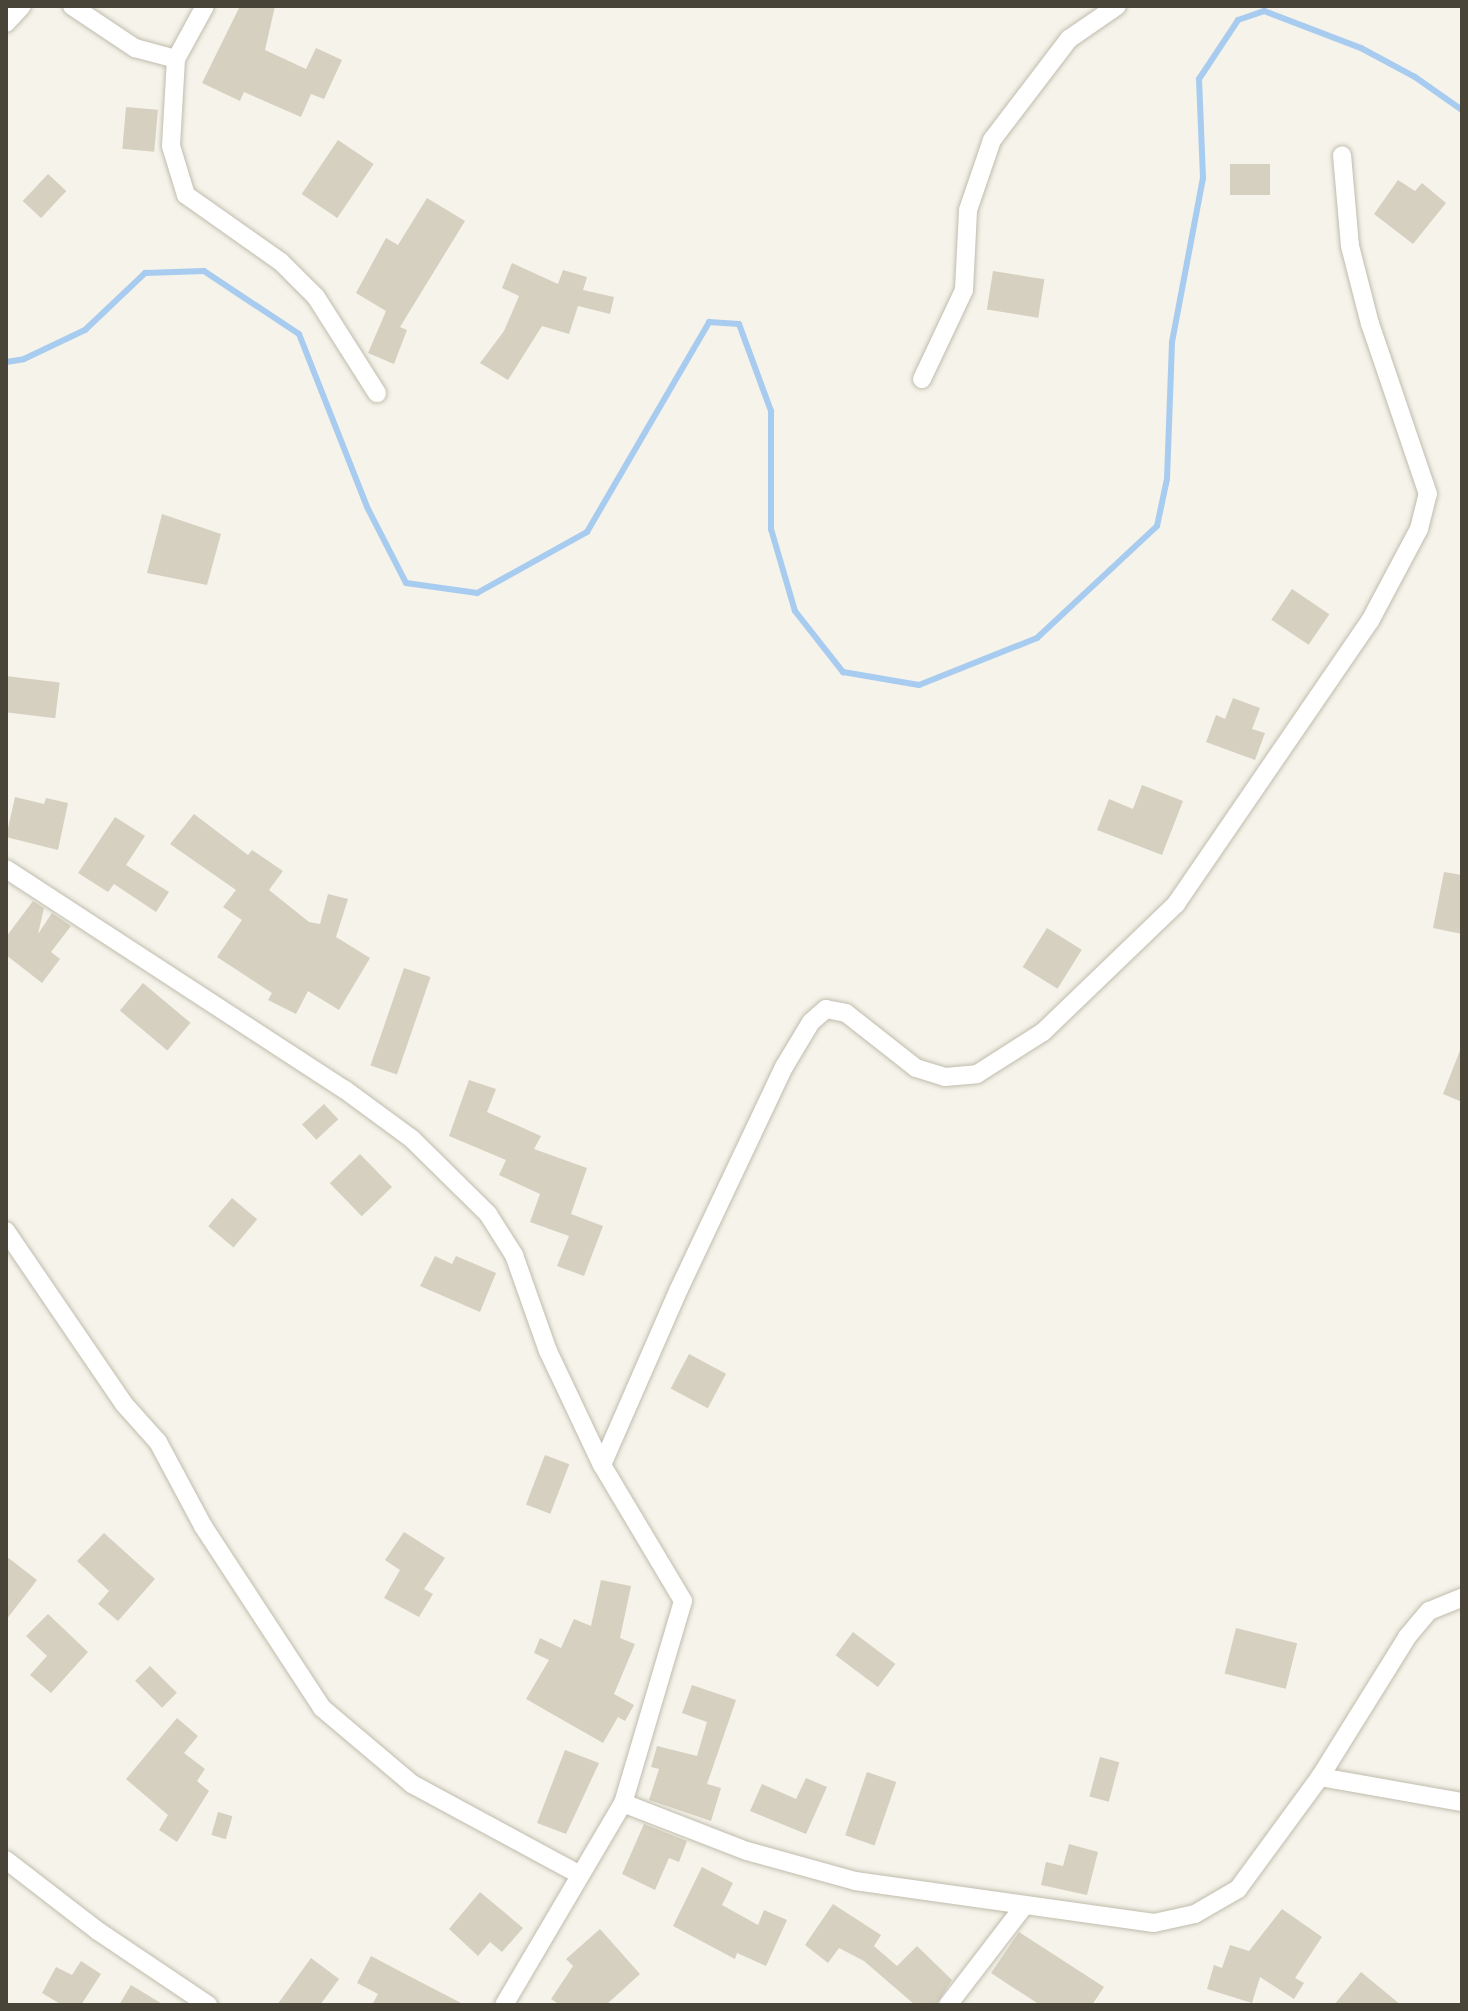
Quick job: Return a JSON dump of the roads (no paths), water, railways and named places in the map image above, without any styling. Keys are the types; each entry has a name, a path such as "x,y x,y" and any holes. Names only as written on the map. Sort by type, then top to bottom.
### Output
{"street":[{"path":"6,23 22,6"},
{"path":"72,6 135,48 176,59"},
{"path":"205,6 176,59 171,146 186,195 281,262 316,297 377,393"},
{"path":"922,379 964,290 971,239 968,210 992,140 1069,39 1117,6"},
{"path":"602,1465 685,1275 784,1067 811,1022 826,1009 846,1013 916,1068 945,1077 977,1074 1043,1032 1176,904 1370,621 1419,529 1428,494 1370,324 1350,246 1342,155"},
{"path":"6,869 344,1089 412,1139 488,1214 514,1255 548,1351 602,1465 683,1601 623,1803 504,2005"},
{"path":"6,1231 124,1404 158,1442 203,1526 322,1708 412,1784 580,1875"},
{"path":"623,1803 747,1851 855,1881 1154,1923 1195,1914 1238,1889 1320,1777 1407,1637 1429,1611 1462,1598"},
{"path":"1320,1777 1462,1802"},
{"path":"6,1860 86,1922 208,2005"},
{"path":"948,2005 1024,1906"}],"waterway":[{"path":"6,362 24,359 85,330 145,273 204,271 299,334 367,507 406,583 477,593 587,532 709,322 739,324 771,411 771,529 795,611 843,672 919,685 1037,638 1157,526 1167,479 1172,342 1203,178 1199,79 1238,20 1264,11 1361,48 1415,77 1462,110"}]}
